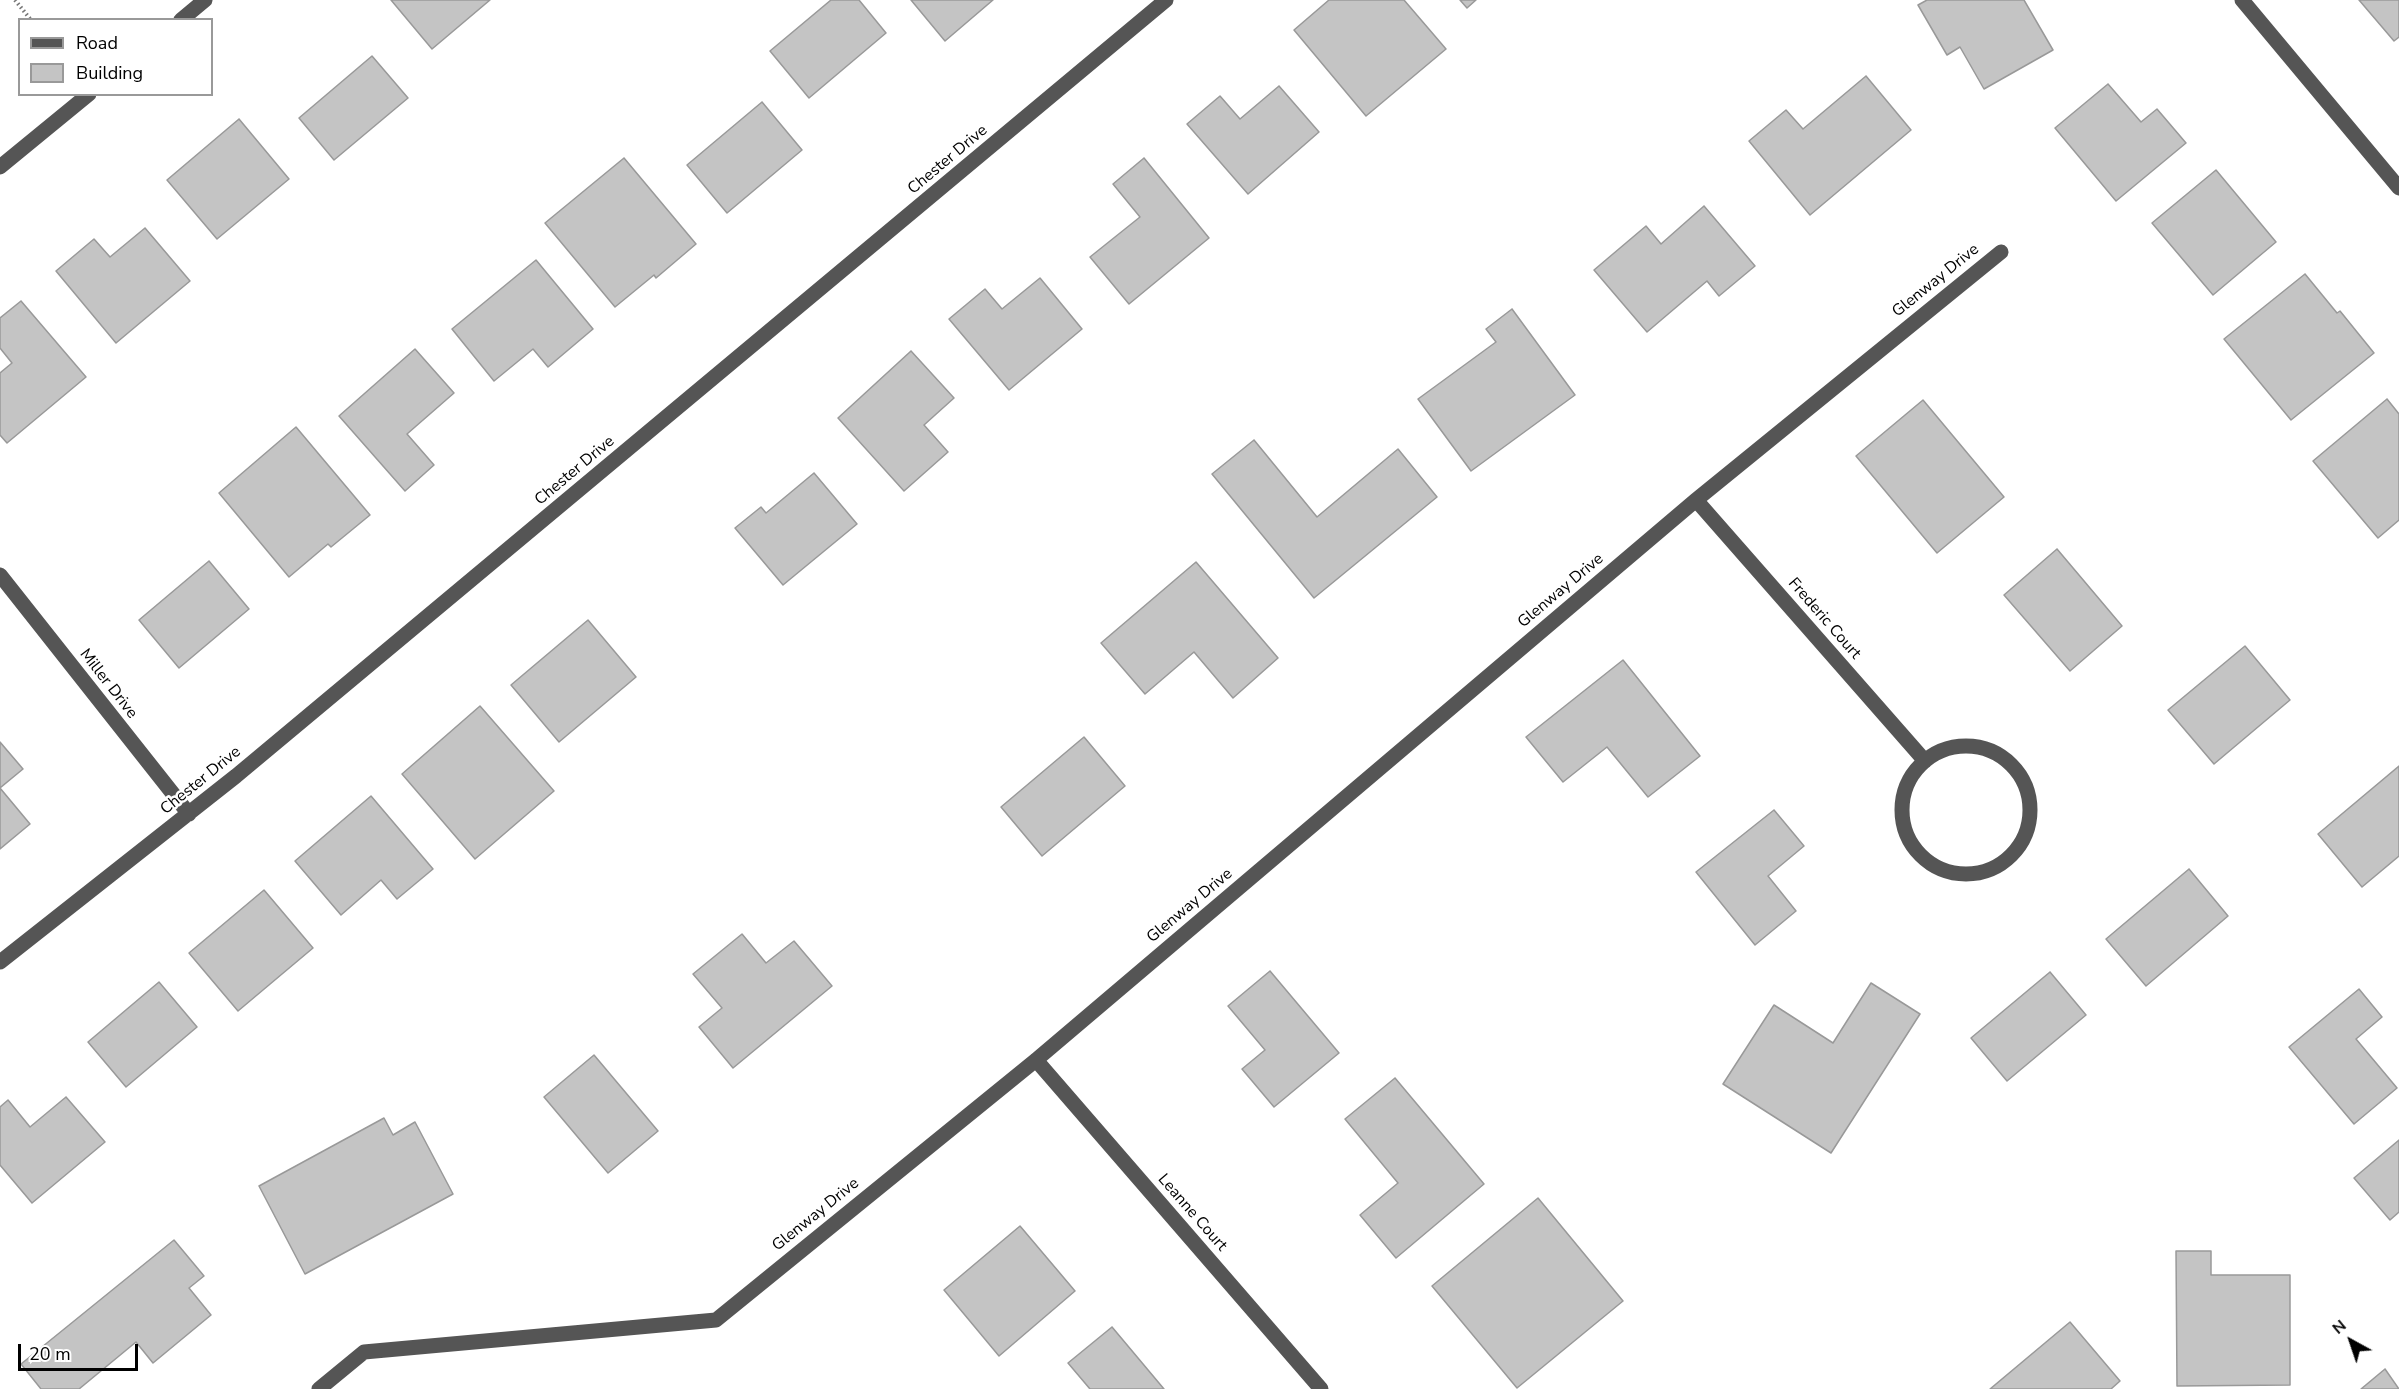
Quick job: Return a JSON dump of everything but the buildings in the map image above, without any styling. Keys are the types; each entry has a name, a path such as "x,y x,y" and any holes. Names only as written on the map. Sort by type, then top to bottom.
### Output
{"street":[{"path":"183,18 205,0"},
{"name":"Chester Drive","path":"0,962 189,814 677,410 1166,0"},
{"path":"2242,0 2399,188"},
{"path":"0,167 87,96"},
{"name":"Glenway Drive","path":"319,1389 364,1352 716,1320 1036,1060 1696,500 2001,252"},
{"name":"Frederic Court","path":"1696,500 1925,761"},
{"name":"Miller Drive","path":"0,575 189,814"},
{"path":"1965,746 1986,749 2006,759 2021,775 2029,795 2031,817 2025,838 2013,855 1996,868 1976,874 1955,874 1935,867 1919,855 1907,838 1902,817 1904,796 1911,777 1925,761 1943,750 1965,746"},
{"name":"Leanne Court","path":"1036,1060 1321,1389"}],"path":[{"path":"15,0 29,18"}]}
